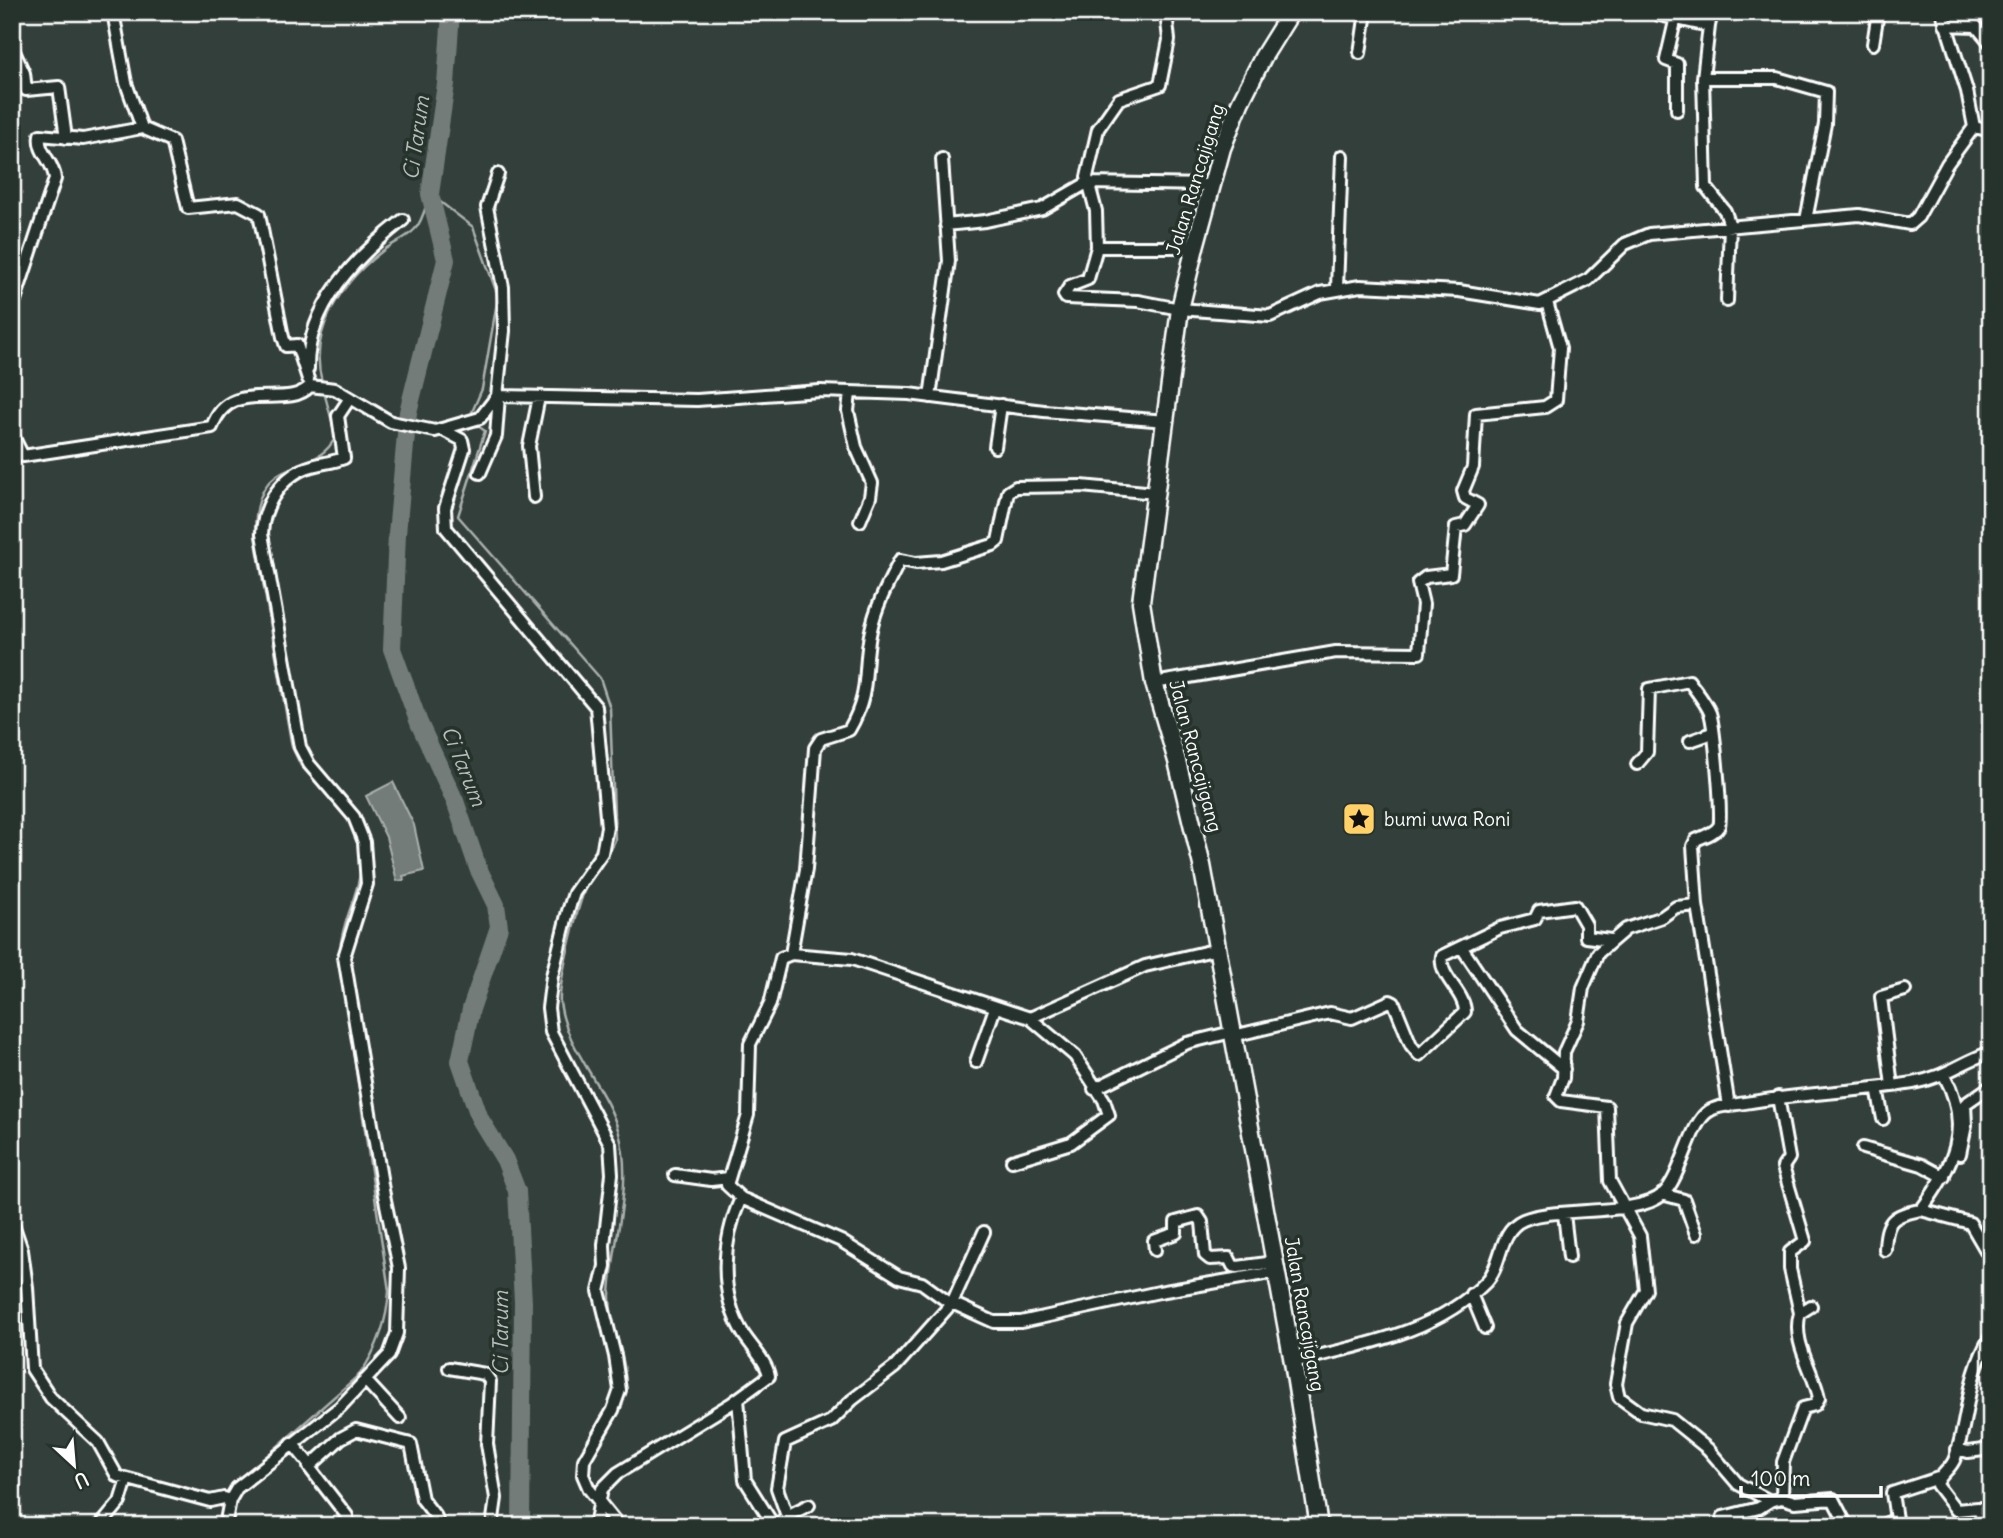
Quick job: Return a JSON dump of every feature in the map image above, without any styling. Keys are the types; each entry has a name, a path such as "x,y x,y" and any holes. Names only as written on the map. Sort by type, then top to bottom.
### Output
{"main road":[{"name":"Jalan Rancajigang","path":"1286,16 1240,103 1211,185 1195,247 1181,309 1141,602 1154,683 1186,795 1218,949 1293,1362 1319,1526"}],"street":[{"path":"113,12 126,83 142,128"},
{"path":"1166,12 1169,40 1161,84 1122,97 1098,129 1087,183 1096,211 1097,247 1088,279 1070,286 1065,296 1138,301 1181,309 1275,315 1337,288 1459,291 1534,304 1549,301 1597,273 1622,247 1649,234 1859,215 1910,224 1918,217 1943,171 1974,127 1967,91 1942,12"},
{"path":"1360,53 1366,12"},
{"path":"1712,12 1703,78 1706,187 1725,211 1730,226 1727,301"},
{"path":"1873,44 1878,12"},
{"path":"1659,15 1709,26"},
{"path":"1676,17 1666,60 1677,64 1677,110"},
{"path":"1945,25 1976,26 1991,44"},
{"path":"12,47 23,73 26,90 59,87 66,138"},
{"path":"1703,78 1777,78 1825,91 1825,124 1806,220"},
{"path":"1974,127 1991,131"},
{"path":"12,309 55,179 53,166 40,150 40,137 115,135 142,128 172,141 188,208 238,203 259,214 283,337 286,346 297,345 311,384"},
{"path":"1337,288 1342,156"},
{"path":"930,397 949,261 942,159"},
{"path":"480,473 496,436 504,331 503,287 487,207 498,174"},
{"path":"946,225 985,221 1042,209 1087,183 1211,185"},
{"path":"12,434 23,456 180,434 212,426 218,412 234,402 262,394 299,394 311,384 313,335 321,310 371,246 403,220"},
{"path":"1097,247 1195,247"},
{"path":"1154,683 1336,652 1419,653 1423,614 1419,581 1451,575 1456,527 1465,525 1478,505 1465,498 1463,491 1473,467 1476,413 1545,407 1556,400 1560,348 1549,301"},
{"path":"311,384 332,388 391,422 426,430 441,429 480,418 498,396"},
{"path":"498,396 697,400 774,393 850,393 930,397 1166,421"},
{"path":"850,393 848,411 856,447 872,483 870,497 860,521"},
{"path":"534,497 529,446 539,397"},
{"path":"225,1526 228,1499 246,1479 340,1407 393,1348 400,1284 344,957 367,884 365,842 354,817 309,764 300,747 262,534 268,506 282,485 305,469 340,460 339,414 350,398"},
{"path":"995,447 1001,405"},
{"path":"441,429 461,440 464,449 445,508 446,528 596,707 607,827 602,853 574,893 568,911 552,976 548,1009 551,1032 610,1144 613,1161 604,1245 605,1266 599,1291 615,1356 620,1390 613,1410 584,1460 584,1480 620,1526"},
{"path":"791,954 806,869 815,748 821,739 849,730 864,698 870,631 884,590 900,560 920,564 941,561 993,545 998,541 1008,492 1016,487 1081,486 1156,493"},
{"path":"1637,764 1647,752 1650,688 1689,681 1709,712 1721,817 1714,831 1694,842 1697,905 1729,1106"},
{"path":"1690,741 1713,733"},
{"path":"1094,1089 1187,1043 1330,1013 1352,1018 1390,1001 1394,1003 1411,1045 1420,1055 1465,1012 1463,1002 1440,960 1442,956 1500,928 1535,919 1539,911 1570,905 1576,906 1584,921 1586,937 1611,940"},
{"path":"1697,905 1676,907 1662,917 1626,929 1598,953 1581,996 1578,1021 1564,1052 1564,1069 1556,1095 1558,1099 1607,1107 1610,1181 1641,1241 1646,1292 1627,1323 1616,1384 1619,1397 1641,1413 1672,1420 1708,1448 1738,1484 1770,1501"},
{"path":"1462,948 1517,1030 1564,1069"},
{"path":"1030,1018 1145,966 1218,949"},
{"path":"1012,1161 1070,1143 1105,1121 1110,1112 1075,1056 1030,1018 852,959 791,954 781,958 770,1004 750,1044 748,1115 728,1187 740,1198 831,1236 903,1279 922,1283 952,1303 994,1322 1021,1322 1275,1267"},
{"path":"1892,1086 1881,997 1905,990"},
{"path":"976,1062 995,1008"},
{"path":"1293,1362 1399,1335 1423,1325 1489,1279 1503,1244 1523,1220 1621,1206 1650,1200 1662,1194 1672,1182 1704,1115 1709,1110 1778,1097 1892,1086 1944,1075 1991,1052"},
{"path":"1921,1210 1944,1177 1952,1157 1957,1127 1957,1098 1944,1075"},
{"path":"1960,1154 1966,1125 1965,1104 1991,1086"},
{"path":"1877,1088 1883,1119"},
{"path":"1778,1097 1789,1158 1783,1167 1805,1241 1790,1252 1790,1269 1800,1313 1803,1354 1819,1398 1815,1405 1804,1408 1797,1420 1792,1443 1783,1462 1782,1499"},
{"path":"1863,1148 1922,1165 1944,1177"},
{"path":"675,1175 711,1180 729,1178"},
{"path":"1662,1194 1684,1200 1696,1234"},
{"path":"595,1526 597,1497 618,1473 738,1399 770,1374 742,1331 728,1293 726,1241 740,1198"},
{"path":"1885,1250 1886,1234 1893,1219 1904,1212 1921,1210 1970,1223 1991,1259"},
{"path":"1564,1214 1569,1257"},
{"path":"1155,1250 1154,1241 1174,1234 1176,1222 1195,1215 1201,1218 1205,1255 1210,1259 1229,1258 1233,1266 1238,1267 1275,1267"},
{"path":"12,1221 22,1248 33,1369 51,1398 98,1442 113,1474 210,1501 228,1499"},
{"path":"786,1517 777,1488 785,1442 827,1424 908,1354 952,1303 984,1232"},
{"path":"1471,1294 1485,1328"},
{"path":"1800,1313 1811,1306"},
{"path":"1880,1526 1896,1519 1892,1493 1938,1478 1952,1465 1976,1360 1991,1336"},
{"path":"449,1368 485,1374 490,1381 487,1444 496,1498 492,1526"},
{"path":"365,1380 400,1418"},
{"path":"738,1399 744,1480 775,1526 809,1505"},
{"path":"310,1465 353,1430 409,1442 422,1499 436,1517 438,1526"},
{"path":"292,1443 310,1465 320,1484 347,1516 348,1526"},
{"path":"1957,1450 1968,1452 1991,1449"},
{"path":"1938,1478 1937,1488 1953,1508 1962,1512 1979,1508 1986,1526"},
{"path":"100,1526 120,1502 127,1479"},
{"path":"1722,1526 1723,1517 1782,1499 1795,1502 1833,1499 1847,1526"}],"shaded area":[{"path":"393,782 414,825 424,871 403,876 404,880 397,881 386,837 366,796"}],"waterway":[{"name":"Ci Tarum","path":"451,12 446,84 430,194 446,260 408,412 397,534 392,649 419,723 455,801 478,868 496,905 499,927 471,1009 460,1061 480,1119 505,1160 517,1191 523,1302 521,1526"},
{"path":"322,382 320,345 331,310 366,265 418,226 430,194 473,227 498,296 482,389 472,412 473,417"},
{"path":"324,392 336,436 326,450 274,477 264,489 257,508 255,536 292,747 301,766 326,792"},
{"path":"474,423 485,431 458,516 600,678 610,708 615,840 609,854 588,883 582,899 565,964 560,1003 570,1037 613,1116 623,1153 623,1193 610,1295 625,1369 623,1398 617,1413"},
{"path":"340,953 343,931 361,868"},
{"path":"245,1475 360,1374 377,1344 386,1313 389,1291 340,963"},
{"path":"588,1476 591,1460 612,1422"},
{"path":"217,1526 225,1502"}],"place":[{"name":"bumi uwa Roni","path":"1359,819"}]}
